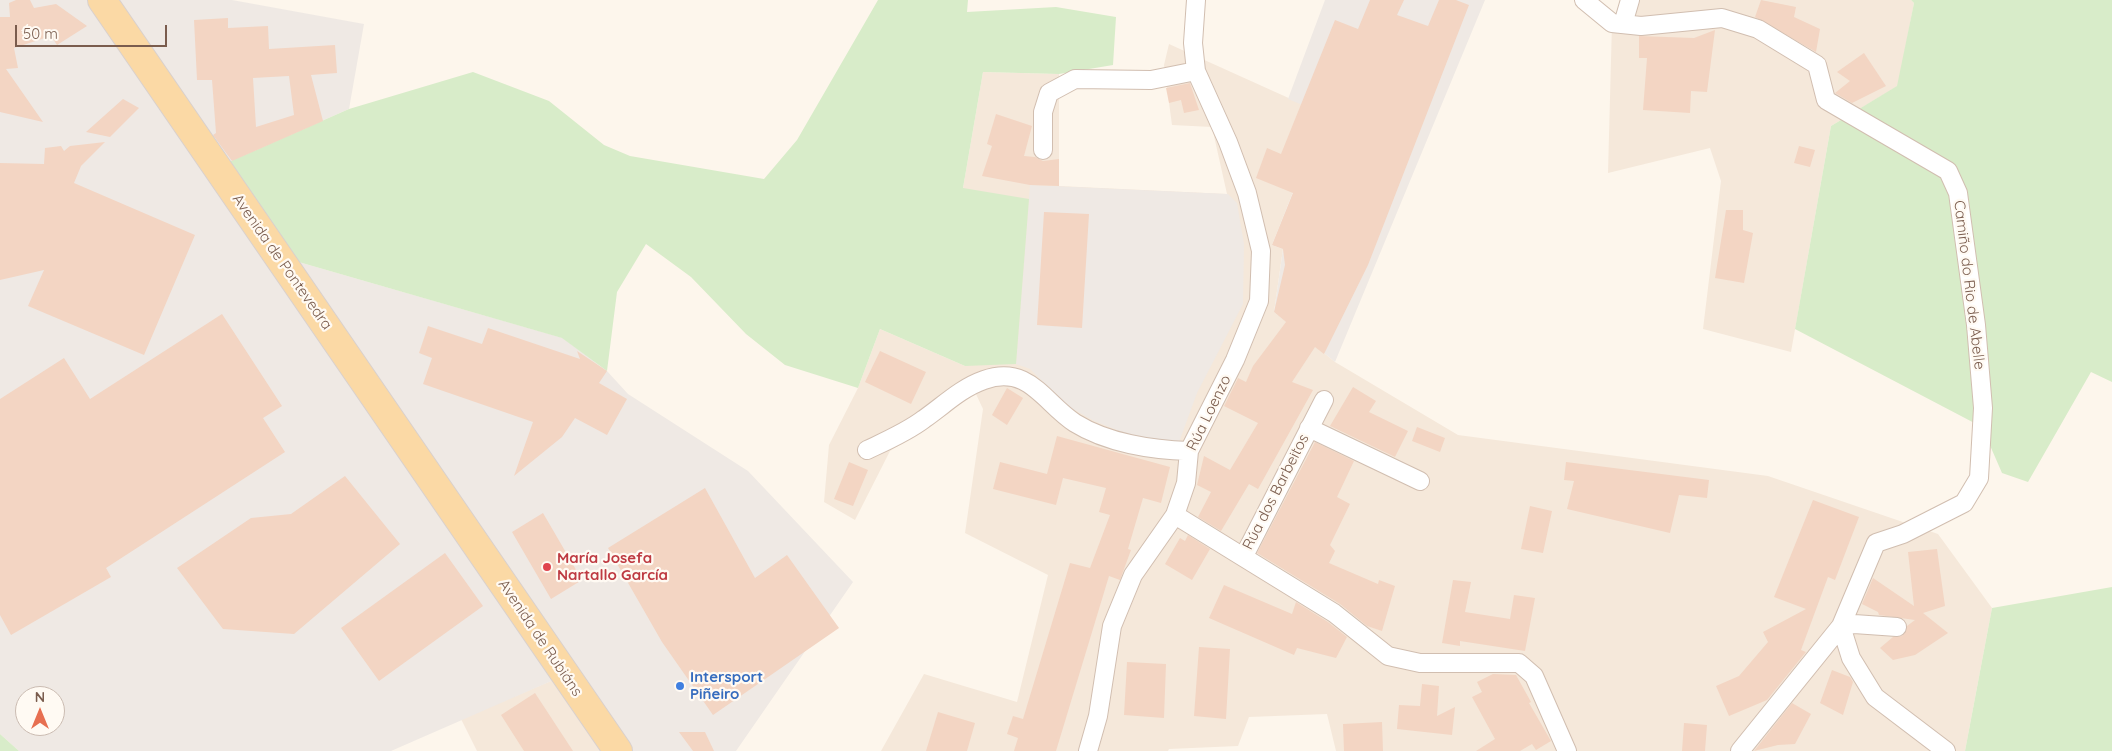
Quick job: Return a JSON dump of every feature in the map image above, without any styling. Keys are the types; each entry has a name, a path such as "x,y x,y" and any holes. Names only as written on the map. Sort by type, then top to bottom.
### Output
{"main road":[{"name":"Avenida de Pontevedra","path":"102,0 462,525"},
{"name":"Avenida de Rubiáns","path":"462,525 618,751"}],"street":[{"name":"Rúa Loenzo","path":"1088,751 1098,716 1112,626 1133,575 1175,515 1186,483 1189,451 1235,360 1259,301 1261,251 1247,193 1228,142 1196,70 1193,43 1196,0"},
{"name":"Camiño do Rio de Abelle","path":"1584,0 1612,23 1641,26 1722,18 1758,29 1817,65 1826,100 1948,171 1958,194 1976,325 1983,408 1979,478 1964,503 1902,534 1876,543 1841,626"},
{"path":"1623,24 1630,0"},
{"path":"1043,150 1043,112 1049,94 1075,79 1151,80 1196,70"},
{"path":"867,450 923,420 966,387 987,379 1014,376 1029,383 1047,396 1075,422 1109,438 1162,450 1189,451"},
{"name":"Rúa dos Barbeitos","path":"1244,556 1324,400"},
{"name":"Rúa dos Barbeitos","path":"1309,428 1420,481"},
{"name":"Rúa dos Barbeitos","path":"1175,515 1334,613 1388,656 1420,663 1519,663 1534,676 1567,751"},
{"path":"1740,751 1841,626 1854,624 1897,627"},
{"path":"1841,626 1851,658 1875,697 1946,751"}],"shaded area":[{"path":"0,0 232,0 364,24 349,109 217,167 278,256 563,338 607,371 628,394 748,471 853,582 736,751 618,751 565,675 391,751 19,751 0,734"},
{"path":"1325,0 1485,0 1335,362 1274,312 1283,249 1272,245 1324,114 1288,99"},
{"path":"1623,0 1911,0 1914,3 1898,86 1831,126 1791,352 1703,329 1721,181 1710,148 1608,173 1612,23"},
{"path":"1169,44 1324,114 1272,245 1283,249 1274,312 1335,362 1458,435 1768,476 1938,534 1992,608 1965,751 1336,751 1327,714 1249,717 1238,746 1169,749 1168,751 881,751 924,674 1017,702 1048,575 965,533 983,409 975,392 948,414 890,451 855,520 824,502 829,445 858,388 880,329 965,366 963,188 983,72 1059,74 1059,186 1227,194 1212,127 1172,125 1164,65"},
{"path":"1030,185 1228,194 1237,203 1244,244 1243,304 1197,393 1178,445 1140,439 1094,421 1066,405 1030,369 1016,364"},
{"path":"565,675 618,751 477,751 461,719"}],"green space":[{"path":"878,0 968,0 967,12 1056,7 1116,17 1113,65 1059,74 983,72 963,188 1029,199 1016,364 965,366 880,329 858,388 785,365 746,334 691,277 646,244 617,292 607,371 562,338 278,256 217,167 349,109 473,72 549,101 604,145 630,156 764,179 797,140"},
{"path":"1911,0 2112,0 2112,382 2091,372 2028,482 2002,473 1982,427 1795,329 1831,126 1897,86 1914,3"},
{"path":"2112,587 2112,751 1965,751 1992,608"},
{"path":"0,734 19,751 0,751"}],"building":[{"path":"16,0 30,0 34,8 56,4 87,26 57,45 51,36 14,48 18,68 6,69 43,122 0,112 0,17 10,17 9,3"},
{"path":"1370,0 1404,0 1397,15 1428,26 1439,0 1456,0 1469,5 1368,265 1324,354 1315,347 1292,382 1313,390 1258,489 1249,484 1221,531 1198,517 1211,492 1197,485 1204,456 1230,470 1258,423 1224,406 1238,378 1246,382 1253,366 1286,322 1274,312 1285,265 1283,249 1272,245 1293,193 1256,178 1267,148 1281,154 1335,20 1358,29"},
{"path":"1761,0 1796,7 1794,17 1820,29 1816,52 1755,17"},
{"path":"228,18 228,28 268,26 269,49 335,45 337,73 311,75 323,121 232,161 213,135 216,133 212,80 197,80 194,20","holes":["289,76 294,115 256,127 253,78"]},
{"path":"1715,30 1707,92 1691,91 1690,113 1643,110 1647,58 1639,58 1639,36 1694,38"},
{"path":"1864,53 1886,86 1852,103 1835,93 1850,81 1837,72"},
{"path":"1190,83 1199,110 1184,113 1181,100 1169,103 1166,88"},
{"path":"123,99 139,108 110,137 86,132"},
{"path":"996,114 1032,126 1024,156 1035,157 1043,161 1059,159 1059,186 1030,185 982,176 992,146 987,144"},
{"path":"105,142 81,166 74,183 195,235 144,355 28,306 44,270 0,280 0,163 44,164 45,148 61,146 64,151 70,146"},
{"path":"1799,146 1815,150 1810,167 1794,163"},
{"path":"1726,210 1743,210 1743,230 1753,233 1744,283 1715,278"},
{"path":"1044,212 1089,214 1082,328 1037,325"},
{"path":"222,314 282,406 263,418 285,452 106,568 111,577 11,635 0,615 0,399 64,358 90,399"},
{"path":"428,326 482,344 488,328 580,359 577,351 607,371 599,383 627,399 607,435 575,418 562,437 514,476 533,422 423,384 432,358 419,353"},
{"path":"880,351 926,372 911,404 865,382"},
{"path":"1353,387 1376,401 1369,412 1408,431 1395,457 1330,426"},
{"path":"1007,388 1023,398 1007,425 992,415"},
{"path":"1417,427 1445,438 1440,452 1412,441"},
{"path":"1057,436 1170,467 1161,503 1143,498 1128,549 1131,550 1120,580 1109,576 1056,751 1014,751 1018,738 1007,734 1013,716 1023,719 1070,563 1090,568 1110,515 1099,512 1106,488 1063,478 1056,505 993,489 1000,462 1047,474"},
{"path":"1315,442 1354,461 1337,497 1350,504 1330,545 1335,551 1329,563 1378,584 1379,580 1395,586 1382,631 1367,626 1340,604 1257,553"},
{"path":"849,462 868,470 853,506 834,499"},
{"path":"1566,462 1709,480 1707,498 1679,495 1670,533 1567,509 1574,481 1564,480"},
{"path":"345,476 400,544 294,634 223,629 177,568 251,518 291,514"},
{"path":"705,488 755,578 787,555 839,628 713,715 662,642 608,548"},
{"path":"1813,500 1859,517 1835,580 1828,577 1801,650 1806,652 1767,700 1729,716 1716,686 1739,676 1768,642 1763,632 1806,609 1774,597"},
{"path":"1530,506 1552,511 1543,553 1521,549"},
{"path":"543,513 582,580 551,599 512,532"},
{"path":"1188,535 1210,549 1192,580 1165,564 1180,538 1185,541"},
{"path":"1937,549 1945,606 1923,613 1948,633 1915,655 1893,660 1880,648 1893,637 1902,636 1907,626 1915,620 1879,615 1878,612 1862,604 1873,578 1914,606 1908,552"},
{"path":"445,553 483,606 379,681 341,628"},
{"path":"1453,580 1471,582 1465,612 1510,619 1514,595 1535,598 1525,651 1460,641 1460,646 1442,643"},
{"path":"1224,585 1292,614 1296,602 1328,622 1347,637 1336,658 1297,648 1294,655 1209,618"},
{"path":"1199,647 1230,649 1226,719 1194,716"},
{"path":"1127,662 1166,664 1164,718 1124,715"},
{"path":"1832,670 1850,677 1853,682 1843,715 1820,703"},
{"path":"1493,674 1516,675 1531,702 1529,703 1551,741 1536,750 1532,744 1520,751 1476,751 1495,739 1472,697 1482,692 1477,682"},
{"path":"1422,684 1439,686 1437,716 1455,707 1452,735 1397,729 1399,705 1420,706"},
{"path":"535,693 573,751 524,751 501,715"},
{"path":"1792,703 1811,714 1795,744 1778,745 1754,751"},
{"path":"938,712 975,723 967,751 926,751"},
{"path":"1382,722 1383,751 1344,751 1343,724"},
{"path":"1684,723 1707,725 1705,751 1682,751"},
{"path":"679,732 705,732 714,751 693,751"}],"place":[{"name":"María Josefa Nartallo García","path":"547,567"},
{"name":"Intersport Piñeiro","path":"680,686"}]}
